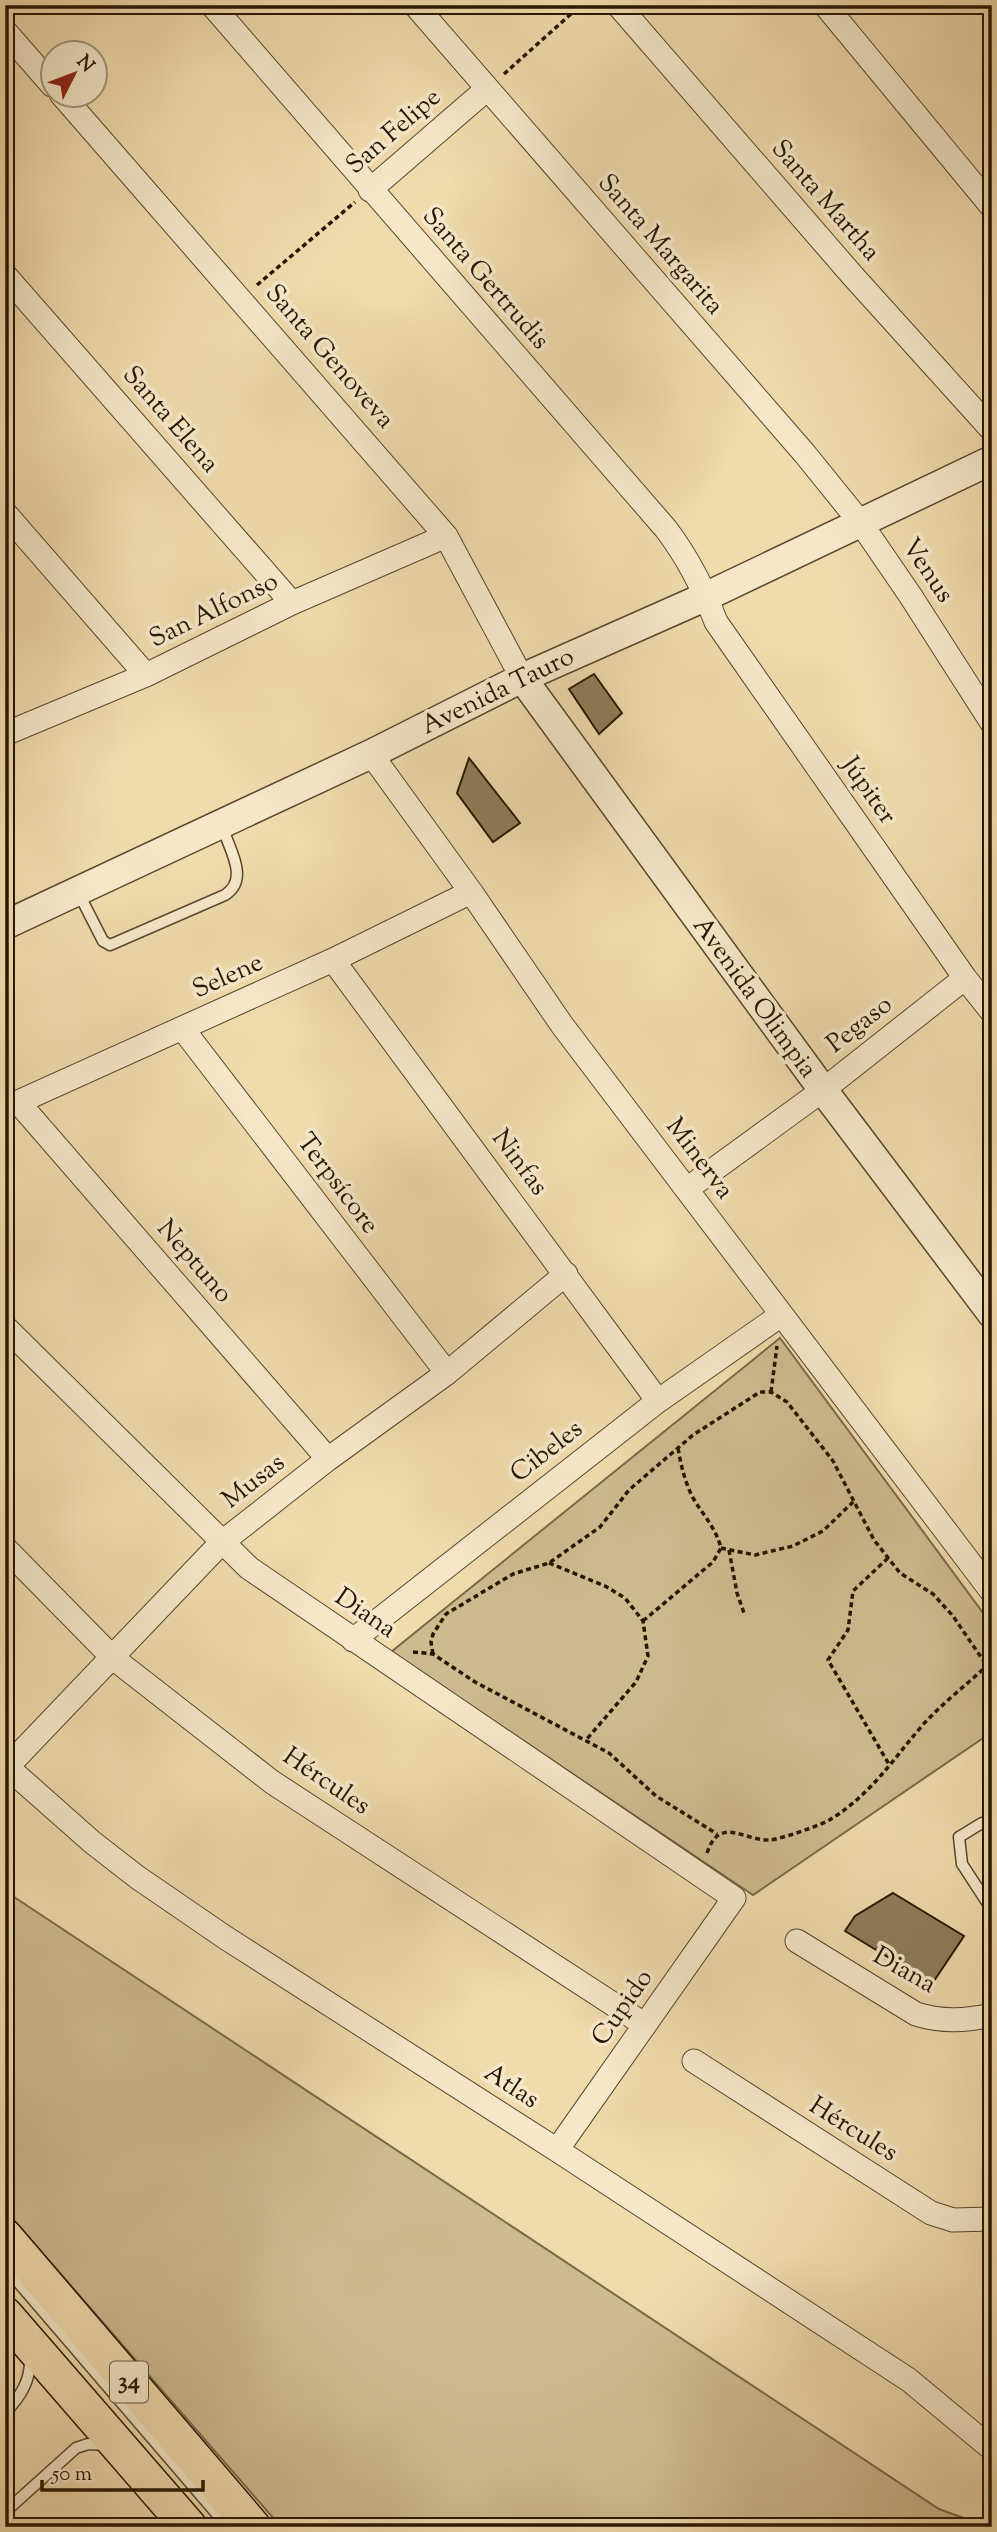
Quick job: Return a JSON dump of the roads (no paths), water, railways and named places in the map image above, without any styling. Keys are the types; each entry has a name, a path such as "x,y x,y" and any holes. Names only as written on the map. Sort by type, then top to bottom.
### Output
{"main road":[{"name":"34","path":"5,2237 253,2527"},
{"name":"34","path":"14,2325 188,2527"}],"street":[{"name":"Santa Gertrudis","path":"212,5 666,528 685,555 706,596"},
{"name":"Santa Margarita","path":"415,5 805,454 860,522"},
{"name":"Santa Martha","path":"618,5 852,275 992,430"},
{"path":"825,5 992,207"},
{"path":"5,31 38,69"},
{"name":"San Felipe","path":"370,190 487,89"},
{"name":"Santa Genoveva","path":"73,108 446,536 522,678"},
{"name":"Santa Elena","path":"5,275 292,603"},
{"name":"Avenida Tauro","path":"5,925 371,754 522,678 706,596 992,460"},
{"path":"5,513 146,676"},
{"name":"Venus","path":"860,522 992,723"},
{"name":"San Alfonso","path":"5,734 146,676 292,603 446,536"},
{"name":"Júpiter","path":"706,596 716,622 965,978 992,1012"},
{"name":"Avenida Olimpia","path":"522,678 822,1090 992,1314"},
{"name":"Minerva","path":"371,754 471,892 562,1025 992,1592"},
{"name":"Selene","path":"11,1105 333,960 471,892"},
{"name":"Ninfas","path":"333,960 659,1401"},
{"name":"Pegaso","path":"687,1189 822,1090 965,978"},
{"name":"Terpsícore","path":"182,1028 447,1373"},
{"name":"Neptuno","path":"11,1105 328,1459"},
{"name":"Musas","path":"6,1766 221,1543 328,1459 447,1373 566,1274"},
{"name":"Cibeles","path":"353,1640 659,1401 781,1315"},
{"name":"Diana","path":"5,1327 249,1568 734,1898"},
{"name":"Hércules","path":"5,1548 113,1658 272,1782 645,2025"},
{"name":"Atlas","path":"6,1766 92,1842 148,1884 226,1938 909,2380 992,2449"},
{"name":"Cupido","path":"557,2150 734,1898"},
{"name":"Diana","path":"797,1941 916,2014 951,2021 992,2015"},
{"name":"Hércules","path":"694,2061 931,2213 953,2220 992,2219"}],"lane":[{"path":"78,891 103,941 110,945 225,895 235,887 239,878 221,823"},
{"path":"992,1823 982,1824 959,1837 962,1864 992,1910"},
{"path":"5,2267 228,2527"},
{"path":"5,2413 23,2392 30,2362 14,2325"},
{"path":"5,2512 76,2448 88,2444 105,2444 127,2455"}]}
